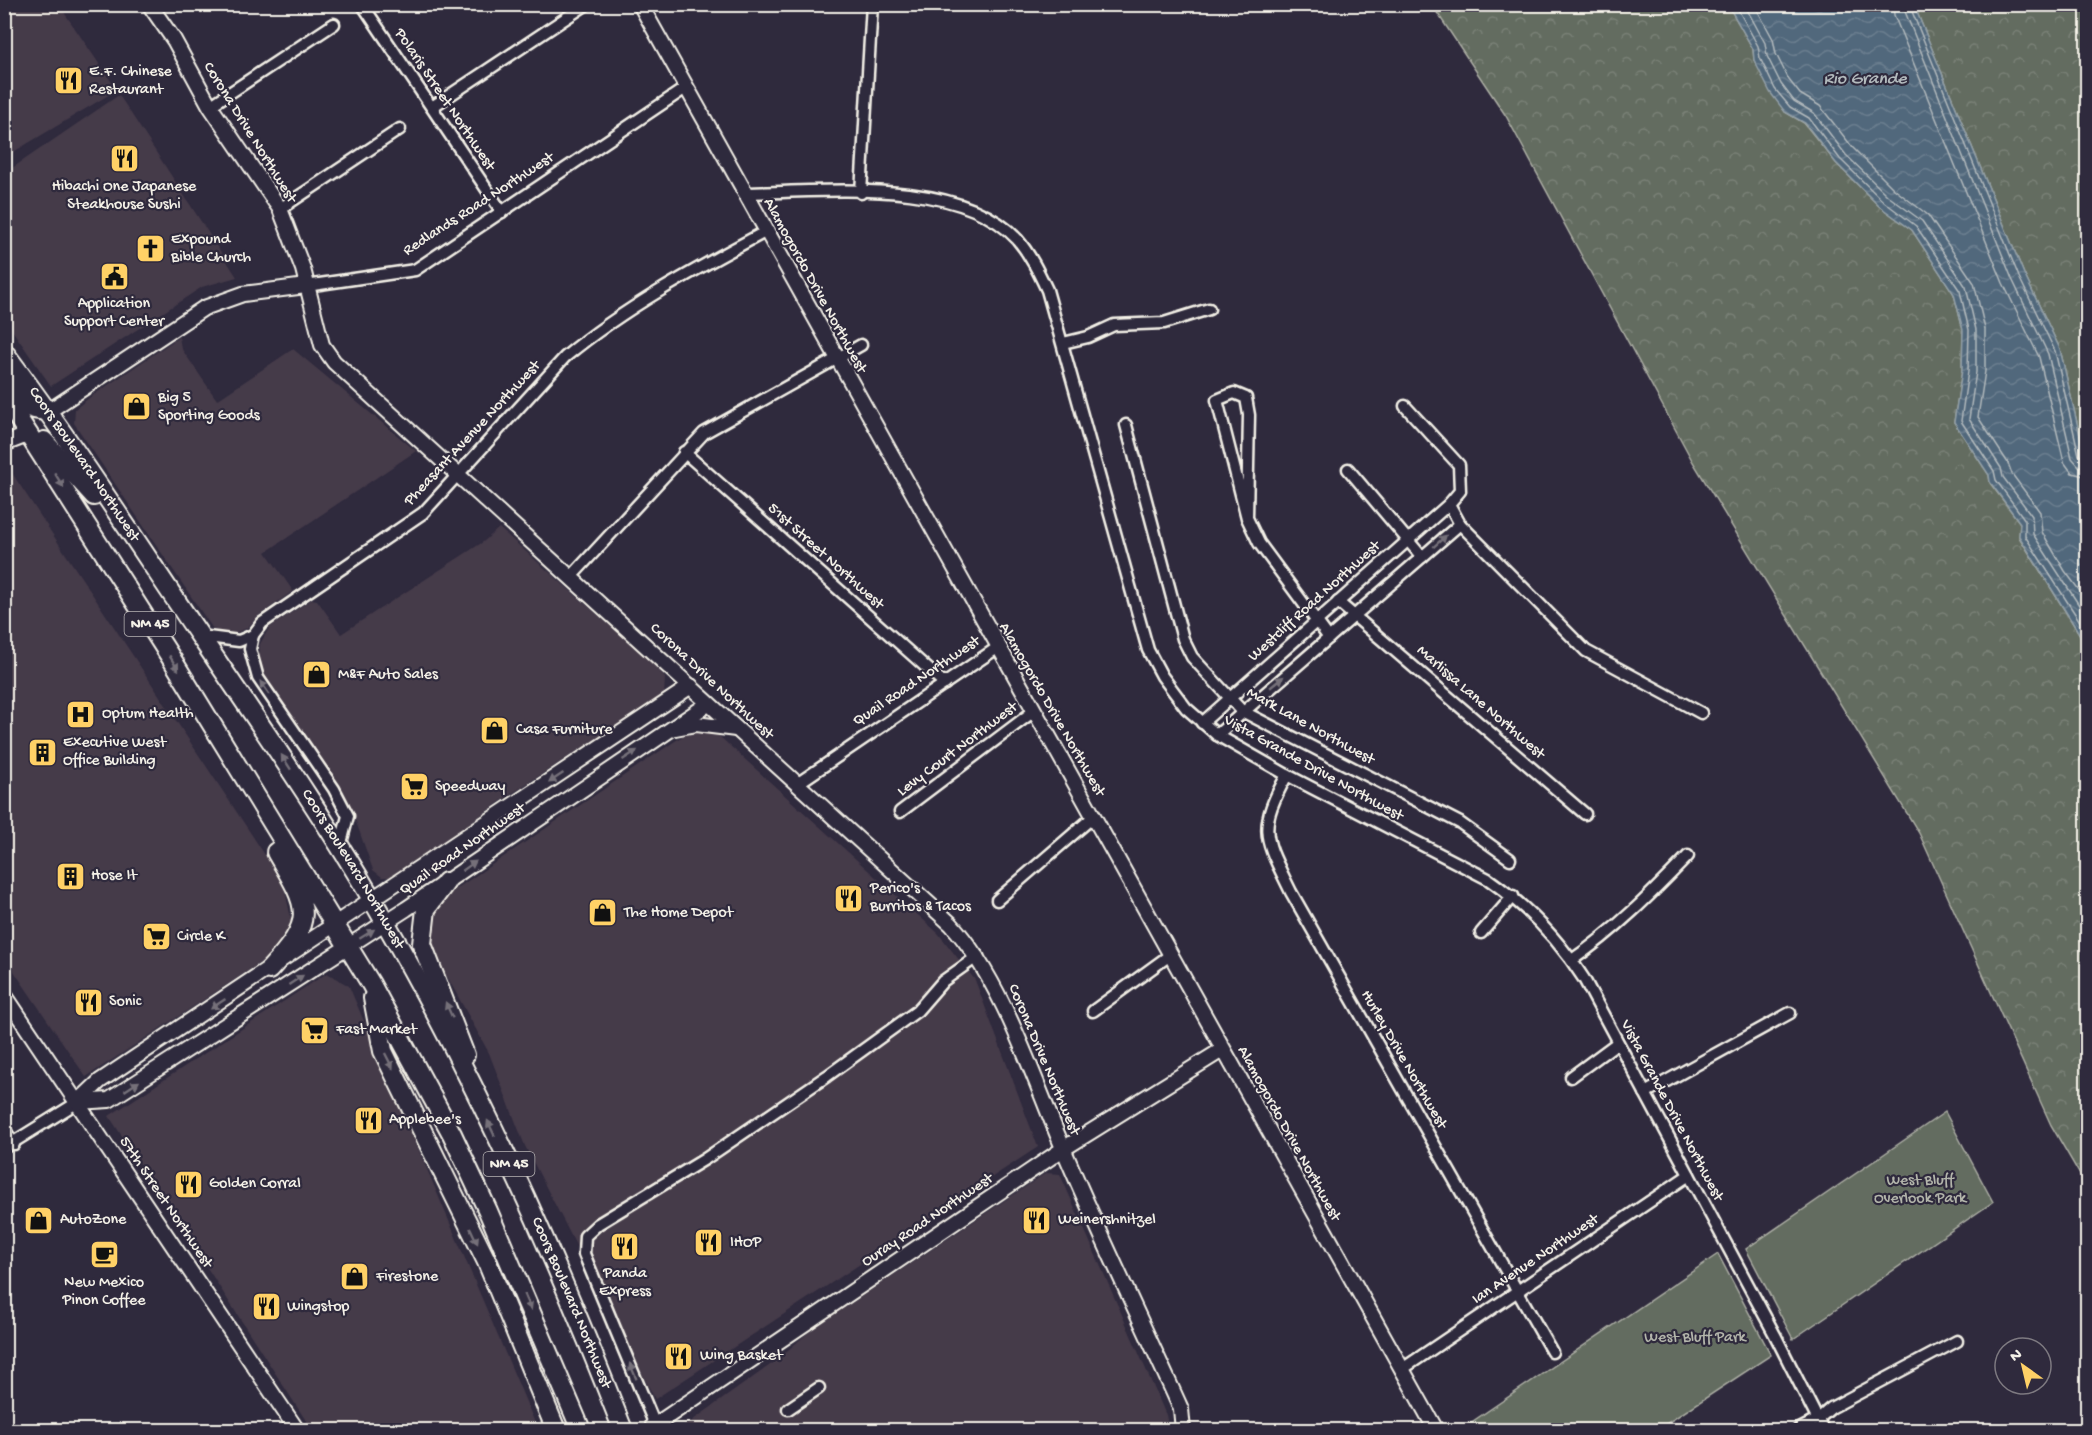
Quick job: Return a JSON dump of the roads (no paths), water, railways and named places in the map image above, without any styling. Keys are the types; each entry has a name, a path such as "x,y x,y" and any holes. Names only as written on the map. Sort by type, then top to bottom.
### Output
{"main road":[{"name":"Coors Boulevard Northwest","path":"4,351 49,411 116,510 373,899 482,1106 546,1241 623,1431"},
{"path":"4,381 24,406 32,411 49,411"},
{"name":"Coors Boulevard Northwest","path":"4,396 223,741 249,788 337,924 371,984 452,1134 488,1211 581,1431"},
{"path":"30,434 39,436 94,496 116,510"},
{"path":"249,788 256,817 298,890 304,909 301,930 292,945 268,970"},
{"path":"446,882 426,909 422,944 453,1019 482,1106"},
{"path":"371,984 383,1051 487,1262 556,1431"}],"street":[{"name":"Corona Drive Northwest","path":"149,4 174,40 210,106 280,209 303,269 322,345 334,362 951,924 978,956 1025,1056 1063,1149 1181,1409 1183,1431"},
{"name":"Polaris Street Northwest","path":"362,4 502,212"},
{"path":"432,107 587,4"},
{"name":"Alamogordo Drive Northwest","path":"640,4 997,648 1436,1431"},
{"path":"861,192 872,4"},
{"path":"210,106 334,24"},
{"name":"Redlands Road Northwest","path":"49,411 204,308 243,294 415,270 687,87"},
{"path":"280,209 400,129"},
{"name":"Vista Grande Drive Northwest","path":"744,193 861,192 942,198 971,208 1000,225 1017,240 1039,274 1063,344 1148,650 1174,693 1202,723 1217,735 1287,775 1488,879 1513,896 1553,935 1572,960 1689,1175 1823,1431"},
{"name":"Pheasant Avenue Northwest","path":"253,635 262,623 423,513 565,357 586,340 664,288 765,232"},
{"path":"1063,344 1114,325 1164,323 1209,309"},
{"path":"571,577 684,452 704,433 861,345"},
{"path":"1247,518 1249,415 1246,398 1234,393 1217,400 1247,518 1266,555 1329,638"},
{"path":"1405,406 1459,465 1460,491 1449,504 1460,524 1586,651 1701,713"},
{"name":"Mark Lane Northwest","path":"1126,425 1184,639 1192,657 1229,699 1242,711 1460,823 1510,859"},
{"path":"4,444 30,434"},
{"name":"51st Street Northwest","path":"684,452 945,684"},
{"path":"1348,469 1422,557"},
{"name":"Westcliff Road Northwest","path":"1202,723 1449,504"},
{"name":"Westcliff Road Northwest","path":"1217,735 1460,524"},
{"name":"Marlissa Lane Northwest","path":"1338,602 1585,814"},
{"path":"200,636 240,641 253,635"},
{"path":"253,635 250,649 258,678 334,789 348,816 340,847"},
{"name":"Quail Road Northwest","path":"797,784 997,648"},
{"name":"Quail Road Northwest","path":"9,1146 78,1102 100,1082 691,686"},
{"name":"Quail Road Northwest","path":"78,1102 109,1101 386,922 607,770 708,704"},
{"name":"Levy Court Northwest","path":"900,812 1034,711"},
{"path":"670,729 696,724 738,729"},
{"path":"595,752 607,770"},
{"name":"Hurley Drive Northwest","path":"1287,775 1268,813 1267,843 1291,892 1552,1352"},
{"path":"997,900 1093,817"},
{"path":"1572,960 1636,910 1688,856"},
{"path":"1481,933 1513,896"},
{"path":"1093,1011 1170,955"},
{"path":"656,1428 584,1254 585,1236 598,1224 705,1159 917,1011 943,981 978,956"},
{"name":"57th Street Northwest","path":"4,993 297,1431"},
{"path":"1644,1093 1790,1013"},
{"path":"1571,1077 1617,1044"},
{"name":"Ouray Road Northwest","path":"656,1428 1063,1149 1222,1050"},
{"path":"4,1129 9,1146"},
{"name":"Ian Avenue Northwest","path":"1401,1370 1689,1175"},
{"path":"1798,1431 1817,1420 1831,1408 1957,1341"},
{"path":"788,1408 819,1388"}],"water":[{"name":"Rio Grande","path":"1728,5 1914,5 2024,274 2060,349 2087,466 2087,646 2019,536 2020,523 1990,482 1989,475 1954,422 1962,370 1963,330 1954,294 1912,230 1879,206 1836,163 1805,123 1785,112 1770,92 1754,60 1753,49"}],"place":[{"name":"E.F. Chinese Restaurant","path":"68,81"},
{"name":"Hibachi One Japanese Steakhouse Sushi","path":"124,159"},
{"name":"Expound Bible Church","path":"150,249"},
{"name":"Application Support Center","path":"114,276"},
{"name":"Big 5 Sporting Goods","path":"137,407"},
{"name":"M&F Auto Sales","path":"317,675"},
{"name":"Optum Health","path":"81,714"},
{"name":"Casa Furniture","path":"495,730"},
{"name":"Executive West Office Building","path":"42,752"},
{"name":"Speedway","path":"414,787"},
{"name":"Hose It","path":"70,876"},
{"name":"Perico's Burritos & Tacos","path":"849,898"},
{"name":"The Home Depot","path":"603,913"},
{"name":"Circle K","path":"156,937"},
{"name":"Sonic","path":"88,1002"},
{"name":"Fast Market","path":"315,1030"},
{"name":"Applebee's","path":"368,1120"},
{"name":"Golden Corral","path":"188,1184"},
{"name":"AutoZone","path":"39,1220"},
{"name":"Weinershnitzel","path":"1037,1220"},
{"name":"IHOP","path":"709,1243"},
{"name":"Panda Express","path":"625,1246"},
{"name":"New Mexico Pinon Coffee","path":"104,1255"},
{"name":"Firestone","path":"355,1277"},
{"name":"Wingstop","path":"266,1307"},
{"name":"Wing Basket","path":"679,1356"}],"park label":[{"name":"West Bluff Overlook Park","path":"1920,1190"},
{"name":"West Bluff Park","path":"1695,1338"}]}
